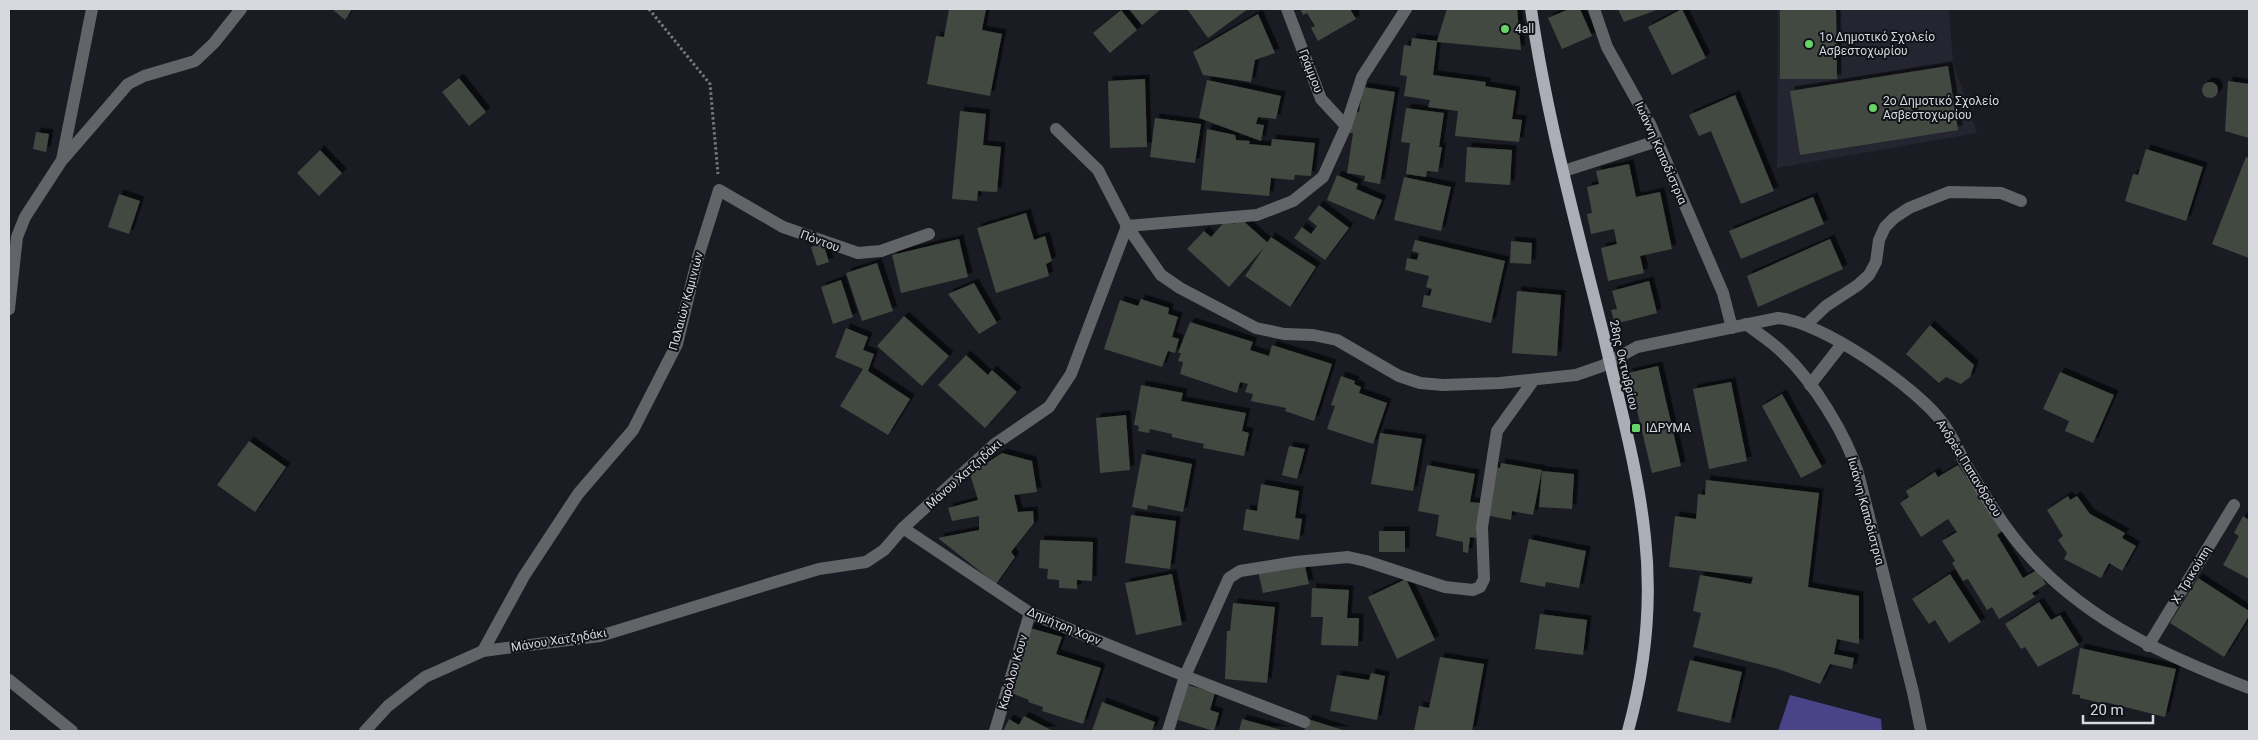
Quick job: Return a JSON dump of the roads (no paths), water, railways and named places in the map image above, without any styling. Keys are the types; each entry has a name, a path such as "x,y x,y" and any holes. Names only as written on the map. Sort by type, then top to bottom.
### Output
{"main road":[{"name":"28ης Οκτωβρίου","path":"1531,9 1564,171 1610,362 1639,495 1646,556 1647,596 1644,644 1636,700 1628,731"}],"street":[{"path":"62,160 92,9"},
{"path":"9,309 18,237 22,223 62,160 128,84 144,76 195,61 214,42 241,9"},
{"name":"Γράμμου","path":"1287,9 1321,98 1346,126"},
{"path":"1127,226 1257,215 1293,202 1323,177 1346,126 1362,77 1406,9"},
{"name":"Ιωάννη Καποδίστρια","path":"1594,9 1607,46 1644,112 1724,292 1732,328"},
{"name":"Ανδρέα Παπανδρέου","path":"1056,129 1098,170 1127,226 1161,275 1207,304 1256,328 1284,334 1313,335 1337,340 1399,376 1420,382 1443,385 1534,381 1576,375 1610,362 1637,346 1778,318 1806,325 1842,344 1903,386 1932,410 1943,423 1967,466 2004,524 2036,563 2077,600 2105,621 2148,646 2183,663 2249,688"},
{"path":"1564,171 1657,141"},
{"name":"Πόντου","path":"719,190 783,227 858,253 880,252 929,234"},
{"name":"Παλαιών Καμινιών","path":"483,651 524,576 578,494 633,430 677,344 698,257 719,190"},
{"path":"1806,325 1826,306 1858,285 1869,275 1876,262 1879,240 1885,227 1909,208 1950,192 2001,193 2021,201"},
{"name":"Μάνου Χατζηδάκι","path":"365,731 388,706 425,677 483,651 600,636 819,569 866,562 884,550 903,528 995,444 1049,406 1072,374 1127,226"},
{"name":"Ιωάννη Καποδίστρια","path":"1746,324 1781,351 1810,385 1841,432 1855,463 1913,692 1921,731"},
{"path":"1810,385 1842,344"},
{"path":"1168,731 1185,676 1228,578 1240,572 1296,562 1348,557 1445,587 1473,590 1480,587 1484,579 1482,527 1497,431 1534,381"},
{"name":"Χ. Τρικούπη","path":"2148,646 2234,505"},
{"name":"Δημήτρη Χορν","path":"903,528 1030,613 1304,722"},
{"name":"Καρόλου Κουν","path":"995,731 1030,613"},
{"path":"9,680 72,731"}],"place":[{"name":"4all","path":"1505,29"},
{"name":"1ο Δημοτικό Σχολείο Ασβεστοχωρίου","path":"1809,44"},
{"name":"2ο Δημοτικό Σχολείο Ασβεστοχωρίου","path":"1873,108"},
{"name":"ΙΔΡΥΜΑ","path":"1636,428"}]}
